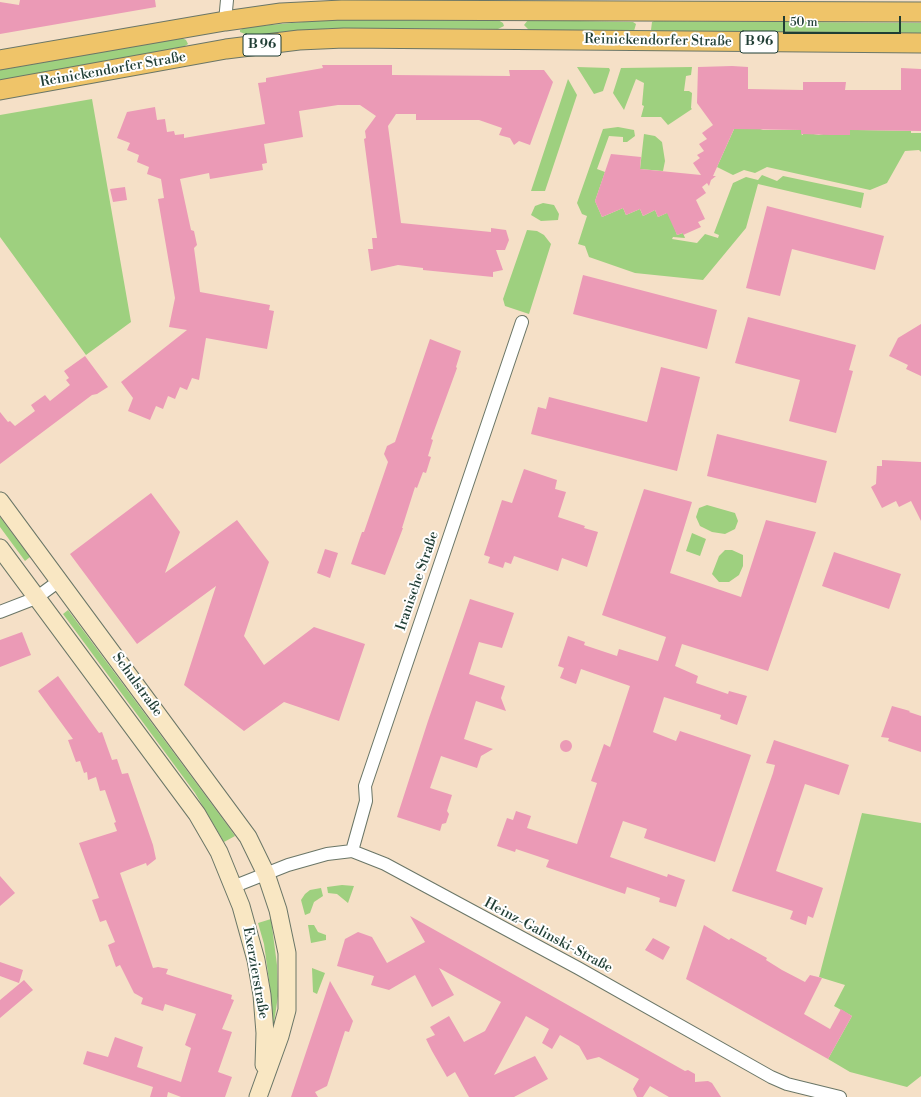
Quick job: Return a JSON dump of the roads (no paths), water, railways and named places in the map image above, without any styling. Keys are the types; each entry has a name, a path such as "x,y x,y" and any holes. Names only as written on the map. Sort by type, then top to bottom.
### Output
{"main road":[{"name":"Reinickendorfer Straße","path":"0,60 225,21 281,13 342,10 921,12"},
{"path":"515,11 515,39"},
{"name":"B 96","path":"225,21 226,49"},
{"name":"Reinickendorfer Straße","path":"0,90 226,49 299,40 344,38 921,43"},
{"name":"Schulstraße","path":"0,502 248,837 266,874"},
{"name":"Schulstraße","path":"0,548 197,814 228,870"},
{"name":"Exerzierstraße","path":"228,870 246,921 262,995 265,1033 264,1080"},
{"name":"Exerzierstraße","path":"258,1097 280,1036 287,1010 288,968 283,931 266,874"}],"street":[{"path":"225,21 227,0"},
{"name":"Iranische Straße","path":"352,851 366,801 365,786 522,322"},
{"path":"0,612 36,598 59,581"},
{"name":"Heinz-Galinski-Straße","path":"234,886 288,865 327,854 352,851 385,864 578,968 771,1077 787,1084 840,1097"}]}
